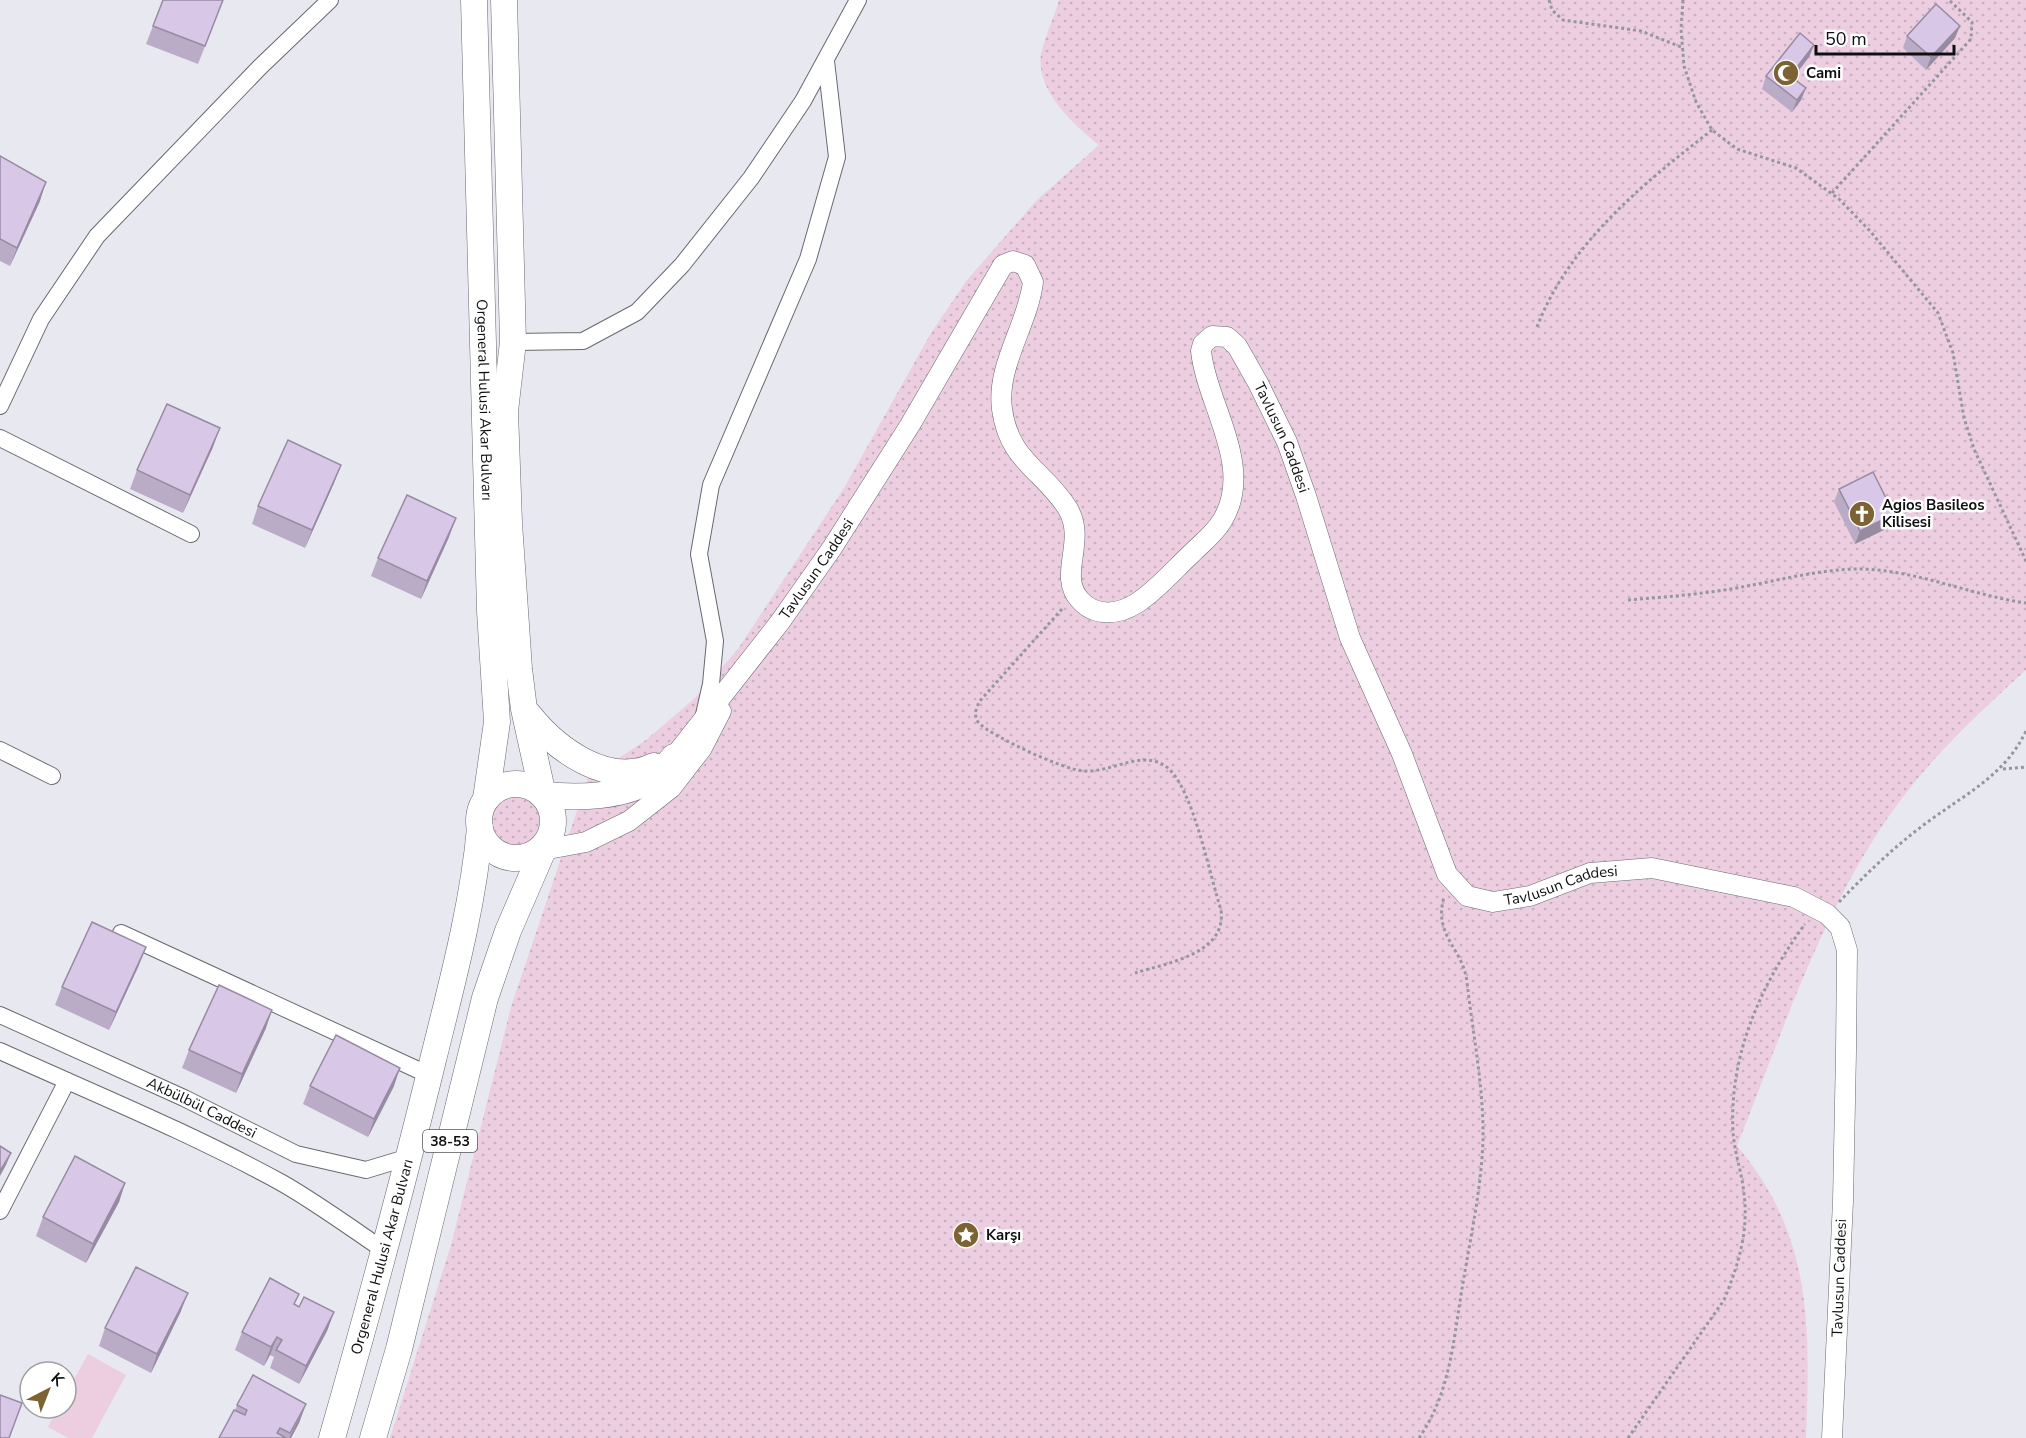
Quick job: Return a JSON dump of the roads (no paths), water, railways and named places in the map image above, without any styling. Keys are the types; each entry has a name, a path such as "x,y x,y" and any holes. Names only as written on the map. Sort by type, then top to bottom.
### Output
{"main road":[{"name":"Orgeneral Hulusi Akar Bulvarı","path":"474,0 490,611 497,722 486,800"},
{"name":"Orgeneral Hulusi Akar Bulvarı","path":"504,0 513,342 505,411 512,565 524,709 543,795"},
{"path":"524,709 553,742 591,765 632,773 646,770 674,757"},
{"path":"543,795 570,797 623,790 656,777 674,757"},
{"path":"507,785 532,787 543,795 550,806 553,829 543,850 521,858 499,854 483,839 480,812 486,800 495,790 507,785"},
{"name":"Orgeneral Hulusi Akar Bulvarı","path":"332,1438 385,1251 429,1075 476,873 480,828"},
{"name":"38-53","path":"374,1438 402,1338 485,998 508,931 543,850"}],"street":[{"path":"0,406 41,319 97,236 251,75 330,0"},
{"path":"513,342 583,341 637,312 682,265 751,178 826,61 858,0"},
{"path":"702,723 711,684 714,641 699,554 711,485 808,259 837,157 826,61"},
{"name":"Tavlusun Caddesi","path":"674,757 732,684 832,548 904,434 999,269 1008,262 1025,265 1033,282 1002,392 1004,421 1016,450 1062,501 1071,517 1076,536 1070,578 1075,594 1094,609 1124,611 1145,598 1221,522 1231,502 1234,469 1202,351 1203,344 1212,336 1227,337 1242,355 1287,442 1350,638 1402,754 1452,883 1475,899 1505,902 1530,896 1590,873 1652,868 1780,893 1822,911 1840,927 1847,950 1843,1201 1832,1438"},
{"path":"0,438 191,534"},
{"name":"Tavlusun Caddesi","path":"543,850 586,842 629,821 671,788 702,748 732,684"},
{"path":"0,750 52,776"},
{"path":"121,933 429,1075"},
{"name":"Akbülbül Caddesi","path":"0,1015 184,1098 296,1154 366,1170 409,1157"},
{"name":"Akbülbül Caddesi","path":"0,1051 177,1130 275,1180 385,1251"},
{"path":"0,1211 67,1081"}],"place":[{"name":"Cami","path":"1786,73"},
{"name":"Agios Basileos Kilisesi","path":"1862,514"},
{"name":"Karşı","path":"966,1235"}]}
